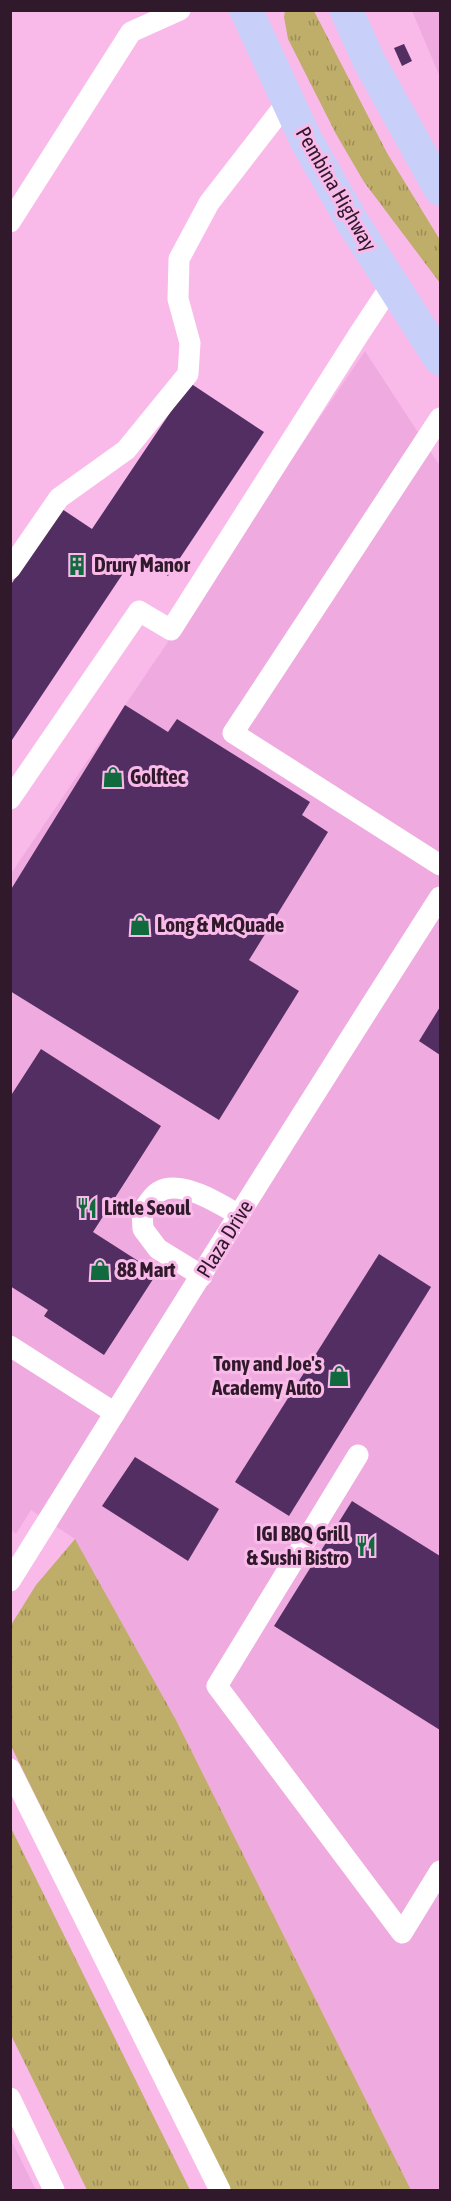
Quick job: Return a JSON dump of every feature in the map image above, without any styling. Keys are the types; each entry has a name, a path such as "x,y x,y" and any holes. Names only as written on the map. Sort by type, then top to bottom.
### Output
{"main road":[{"name":"Pembina Highway","path":"246,10 306,140 353,223 441,359"},
{"path":"346,10 369,61 427,169 441,189"}],"lane":[{"path":"10,222 131,32 180,10"},
{"path":"10,569 59,498 126,450 188,374 190,343 178,299 179,259 209,203 288,101"},
{"path":"10,799 139,611 171,630 392,285"},
{"path":"441,418 233,733 441,865"},
{"name":"Plaza Drive","path":"10,1581 321,1083 441,897"},
{"path":"202,1276 158,1249 143,1229 142,1212 152,1197 164,1189 182,1188 210,1199 239,1215"},
{"path":"10,1346 115,1413"},
{"path":"358,1455 217,1686 402,1933 441,1871"},
{"path":"10,1769 220,2190"},
{"path":"10,2098 54,2190"}],"shaded area":[{"path":"412,11 440,11 440,77"},
{"path":"365,351 440,466 440,2190 411,2190 176,1720 75,1539 31,1510 16,1534 11,1530 10,875"},
{"path":"11,2140 36,2190 11,2190"}],"green space":[{"path":"285,11 314,11 387,153 440,240 440,283 364,182 336,134 288,39"},
{"path":"75,1539 176,1720 411,2190 230,2190 11,1746 11,1625 36,1585"},
{"path":"10,1828 190,2190 87,2190 11,2035"}],"building":[{"path":"404,44 412,61 402,66 394,48"},
{"name":"Drury Manor","path":"190,383 264,432 168,576 136,554 10,743 10,586 62,509 92,529"},
{"name":"Long & McQuade","path":"125,705 168,732 177,719 310,802 302,815 328,832 249,960 299,991 219,1120 10,991 10,891"},
{"path":"440,1007 440,1055 419,1041"},
{"path":"41,1049 161,1126 93,1232 157,1273 104,1355 44,1316 48,1310 10,1286 10,1097"},
{"name":"Tony and Joe's Academy Auto","path":"379,1254 431,1287 289,1516 235,1482"},
{"path":"135,1457 219,1509 188,1561 102,1506"},
{"path":"352,1501 440,1556 440,1730 274,1626"}],"place":[{"name":"Drury Manor","path":"77,565"},
{"name":"Golftec","path":"113,777"},
{"name":"Long & McQuade","path":"140,925"},
{"name":"Little Seoul","path":"87,1208"},
{"name":"88 Mart","path":"100,1270"},
{"name":"Tony and Joe's Academy Auto","path":"339,1376"},
{"name":"IGI BBQ Grill & Sushi Bistro","path":"366,1546"}]}
